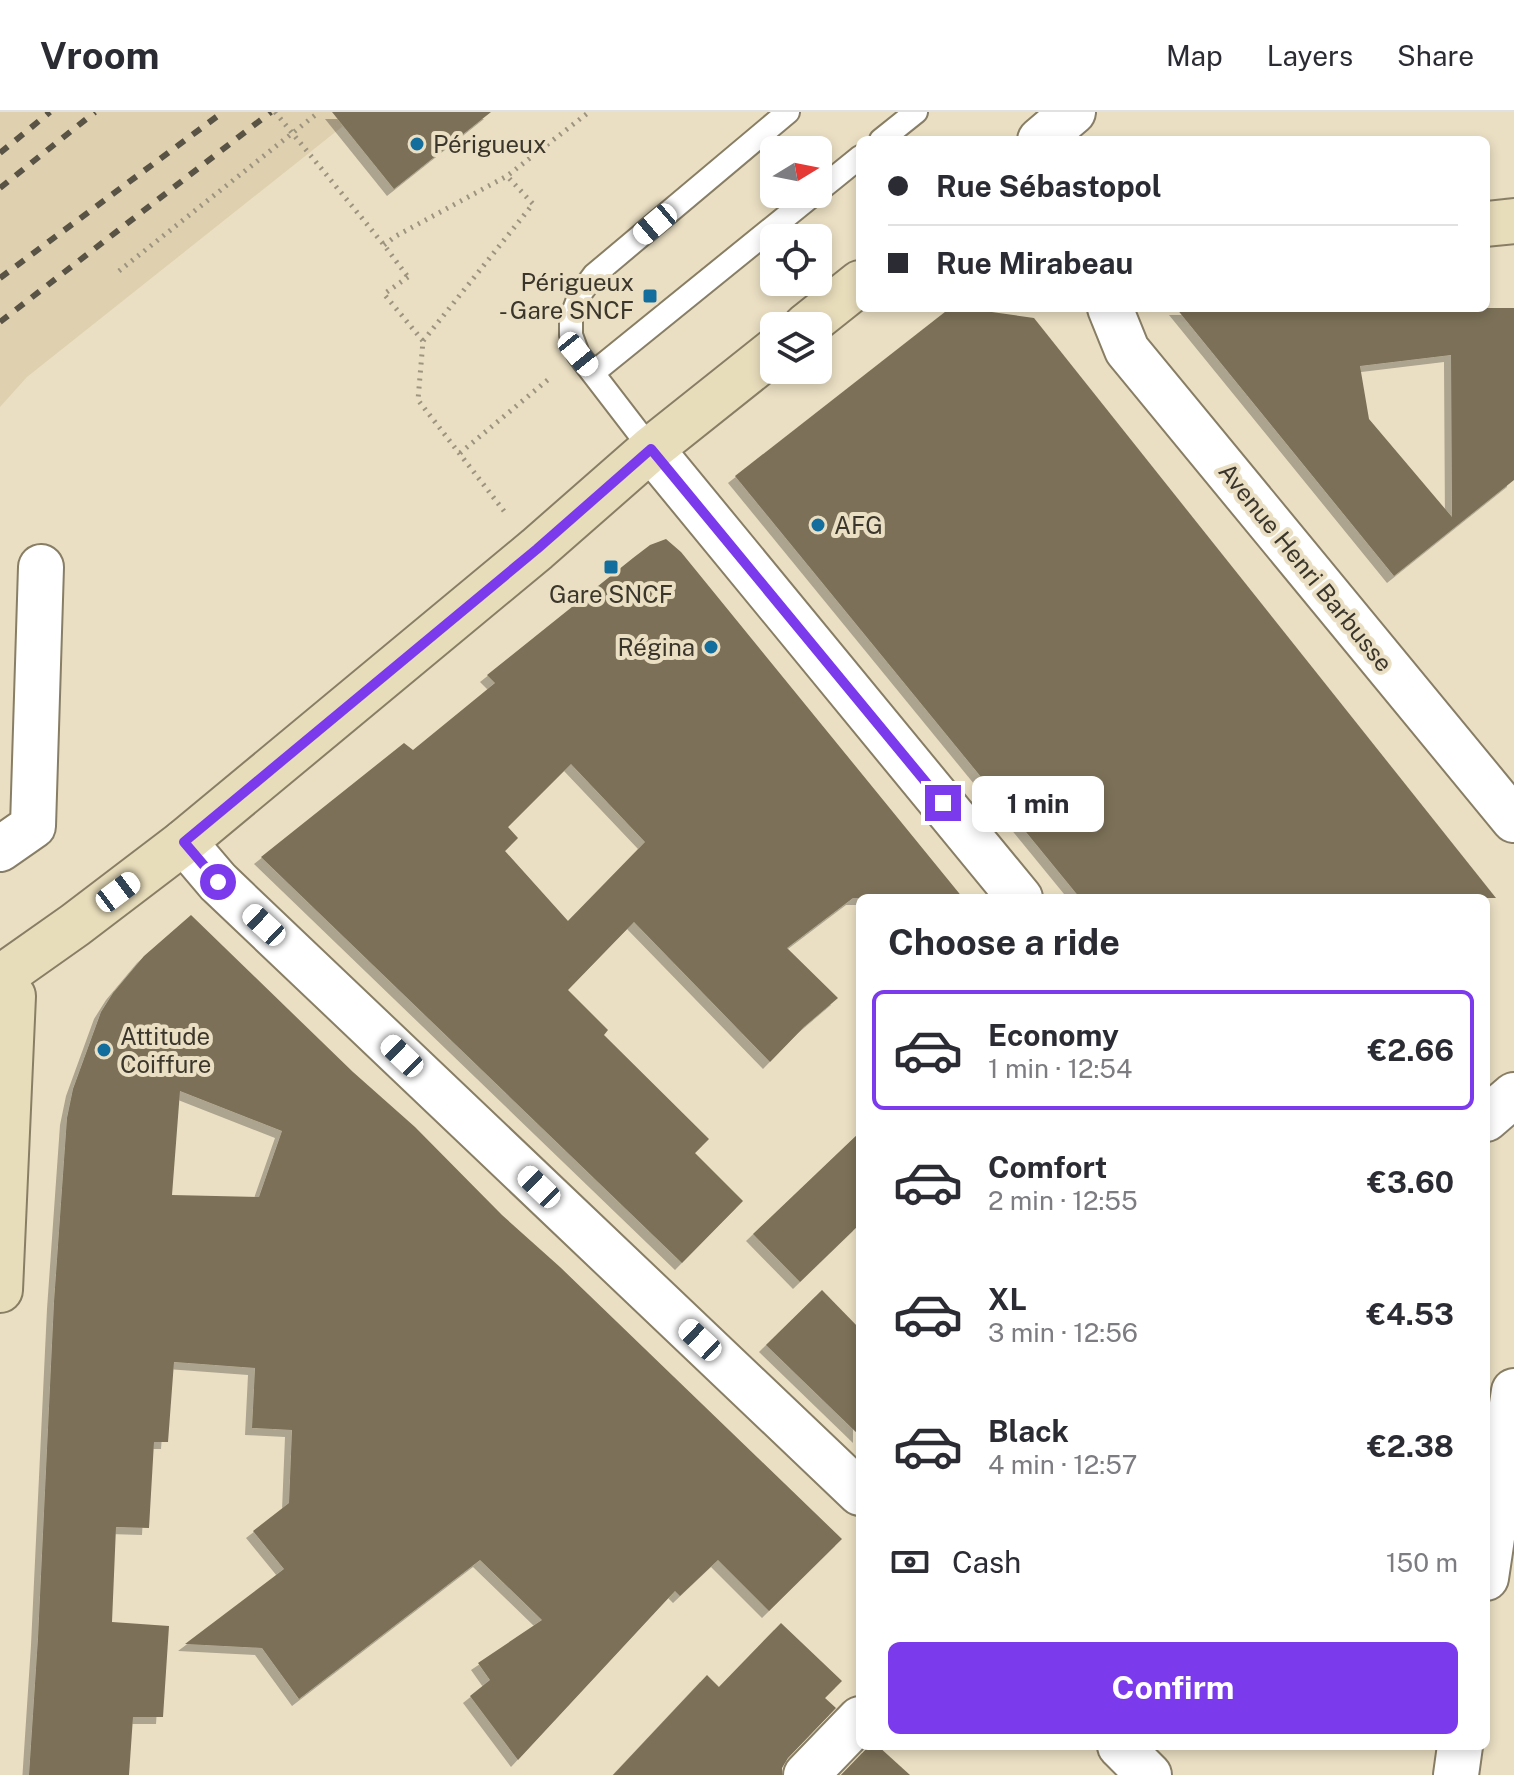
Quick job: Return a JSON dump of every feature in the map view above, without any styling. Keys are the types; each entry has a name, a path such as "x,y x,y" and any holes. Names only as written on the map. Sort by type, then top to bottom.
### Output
{"street":[{"path":"1045,136 1073,112"},
{"path":"1490,224 1514,221"},
{"path":"824,312 856,286"},
{"name":"Avenue Henri Barbusse","path":"1112,312 1127,350 1514,820"},
{"path":"0,1290 13,996 0,978 184,842 537,549 651,449 760,362"},
{"path":"651,449 1017,894"},
{"path":"0,849 33,826 41,567"},
{"path":"184,842 218,882 856,1489"},
{"path":"1490,1116 1514,1095"},
{"path":"1490,1551 1514,1391"},
{"path":"806,1775 856,1723"},
{"path":"1124,1750 1149,1775"},
{"path":"1456,1775 1459,1750"}],"lane":[{"path":"651,449 578,354 571,335 571,318 580,294 594,275 788,112"},
{"path":"886,136 916,112"},
{"path":"832,179 856,160"},
{"path":"593,373 796,208"}],"path":[{"path":"275,112 408,277 384,294 423,341"},
{"path":"119,271 319,112"},
{"path":"384,245 507,176 589,112"},
{"path":"506,513 418,400 423,341 533,204 507,176"},
{"path":"460,453 578,354"}],"shaded area":[{"path":"0,112 491,112 394,189 343,126 27,377 0,407"}],"building":[{"name":"Périgueux","path":"332,112 491,112 394,189"},
{"path":"1490,308 1514,308 1514,480 1394,576 1179,312 1490,312","holes":["1451,355 1452,517 1369,419 1360,366"]},
{"path":"945,312 991,312 1034,318 1496,898 1490,898 1490,894 1077,894 735,476"},
{"path":"666,539 681,552 960,894 856,894 856,898 787,948 838,998 770,1062 634,922 568,990 608,1030 604,1035 709,1139 695,1153 743,1201 682,1263 261,857 404,743 413,750 495,683 487,675 650,545","holes":["571,764 645,842 568,921 505,851 518,838 508,827"]},
{"path":"191,915 842,1539 769,1611 718,1560 680,1596 675,1591 518,1760 470,1696 490,1680 478,1663 542,1620 480,1560 299,1699 262,1648 185,1644 284,1569 253,1531 289,1503 292,1430 252,1428 255,1368 174,1362 168,1442 154,1442 149,1528 116,1527 112,1622 169,1626 163,1717 133,1717 129,1775 29,1775 67,1118 73,1089 101,1012 144,956","holes":["180,1091 282,1131 259,1197 172,1195"]},
{"path":"856,1136 856,1228 800,1282 753,1234"},
{"path":"822,1290 856,1325 856,1432 766,1345"},
{"path":"781,1623 842,1681 825,1698 836,1708 788,1758 782,1775 613,1775 707,1675 719,1687"},
{"path":"865,1750 882,1750 910,1775 841,1775"}],"railway":[{"path":"0,153 50,112"},
{"path":"0,188 95,112"},
{"path":"0,278 223,112"},
{"path":"0,322 271,112"}],"place":[{"name":"Périgueux","path":"417,144"},
{"name":"Périgueux - Gare SNCF","path":"650,296"},
{"name":"AFG","path":"818,525"},
{"name":"Gare SNCF","path":"611,567"},
{"name":"Régina","path":"711,647"},
{"name":"Attitude Coiffure","path":"104,1050"}],"route":[{"path":"218,882 184,842 537,549 651,449 943,803"}]}
